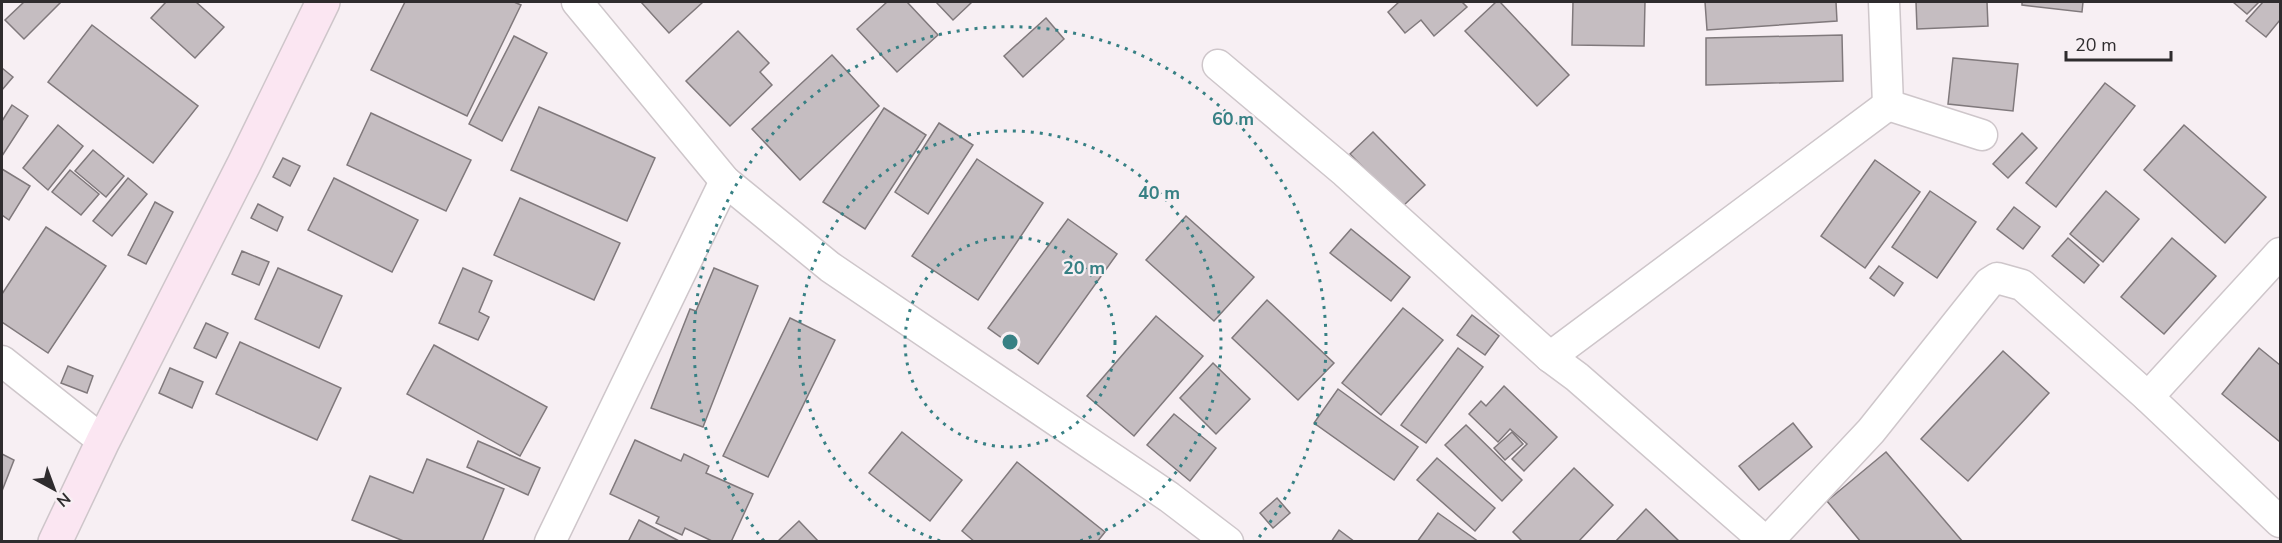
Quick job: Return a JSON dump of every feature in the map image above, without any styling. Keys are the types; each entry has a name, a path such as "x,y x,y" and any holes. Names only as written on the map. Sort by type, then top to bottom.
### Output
{"street":[{"path":"55,542 103,441 244,164 323,2"},
{"path":"577,2 725,181 830,267 1169,497 1228,542"},
{"path":"1884,2 1888,105"},
{"path":"1218,65 1346,172 1550,357 1577,377 1767,542 1871,431 1989,283 1996,278 2022,285 2148,397 2280,522"},
{"path":"1888,105 1982,135"},
{"path":"1550,357 1888,105"},
{"path":"550,542 725,181"},
{"path":"2148,397 2280,253"},
{"path":"2,361 103,441"}],"building":[{"path":"24,2 61,2 24,39 5,20"},
{"path":"166,2 196,2 224,27 195,58 151,18"},
{"path":"405,2 514,2 521,5 467,116 371,70"},
{"path":"641,2 703,2 669,33"},
{"path":"887,2 907,2 938,35 897,72 857,29"},
{"path":"936,2 972,2 953,20"},
{"path":"1399,2 1462,2 1467,7 1434,36 1421,20 1405,33 1388,12"},
{"path":"1496,2 1500,2 1569,75 1537,106 1465,31"},
{"path":"1573,2 1645,2 1644,46 1572,45"},
{"path":"1705,2 1836,2 1837,21 1707,30"},
{"path":"1916,2 1987,2 1988,26 1917,29"},
{"path":"2022,2 2083,2 2082,12 2022,5"},
{"path":"2233,2 2259,2 2247,14"},
{"path":"2263,2 2280,2 2280,20 2266,37 2246,21"},
{"path":"1046,18 1064,39 1023,77 1004,56"},
{"path":"92,25 198,106 153,163 48,82"},
{"path":"738,31 769,63 760,72 772,85 730,126 686,81"},
{"path":"1842,35 1843,81 1706,85 1706,38"},
{"path":"514,36 547,53 502,141 469,124"},
{"path":"832,55 879,106 800,180 752,129"},
{"path":"1953,58 2018,64 2013,111 1948,104"},
{"path":"2,68 13,77 2,90"},
{"path":"2105,83 2135,106 2056,207 2026,183"},
{"path":"12,105 28,116 2,156 2,121"},
{"path":"539,107 655,158 627,221 511,170"},
{"path":"884,108 926,135 865,229 823,202"},
{"path":"371,113 471,160 446,211 347,165"},
{"path":"939,123 973,145 928,214 895,192"},
{"path":"58,125 83,146 48,190 23,168"},
{"path":"2184,125 2266,197 2225,243 2144,170"},
{"path":"1373,132 1425,185 1402,207 1350,154"},
{"path":"2022,133 2037,148 2008,178 1993,164"},
{"path":"93,150 124,176 106,197 75,171"},
{"path":"283,158 300,166 290,186 273,177"},
{"path":"977,159 1043,203 978,300 912,256"},
{"path":"1875,160 1920,192 1865,268 1821,236"},
{"path":"2,169 30,186 9,220 2,215"},
{"path":"70,170 99,194 81,215 52,192"},
{"path":"128,178 147,194 112,236 93,221"},
{"path":"334,178 418,220 392,272 308,230"},
{"path":"1930,191 1976,222 1937,278 1892,247"},
{"path":"2106,191 2139,219 2103,262 2070,234"},
{"path":"520,198 620,243 594,300 494,255"},
{"path":"155,202 173,212 146,264 128,255"},
{"path":"258,204 283,217 277,231 251,218"},
{"path":"2014,207 2040,227 2023,249 1997,229"},
{"path":"1186,216 1254,277 1214,321 1146,260"},
{"path":"1068,219 1117,254 1038,364 988,328"},
{"path":"46,227 106,266 48,353 2,322 2,294"},
{"path":"1351,229 1410,277 1391,301 1330,253"},
{"path":"2068,238 2099,265 2084,283 2052,256"},
{"path":"2172,238 2216,276 2164,334 2121,297"},
{"path":"242,251 269,262 259,285 232,274"},
{"path":"1879,266 1903,283 1894,296 1870,278"},
{"path":"278,268 342,296 319,348 255,319"},
{"path":"463,268 492,281 479,312 489,317 478,340 439,323"},
{"path":"714,268 758,286 703,427 651,408 690,309 696,311"},
{"path":"1267,300 1334,363 1298,400 1232,338"},
{"path":"1403,308 1443,340 1381,415 1342,383"},
{"path":"1472,315 1499,336 1485,355 1457,335"},
{"path":"1156,316 1203,356 1134,436 1087,396"},
{"path":"790,318 835,340 768,477 723,456"},
{"path":"206,323 228,333 216,358 194,348"},
{"path":"240,342 341,388 317,440 216,394"},
{"path":"434,345 547,407 520,456 407,394"},
{"path":"1458,348 1483,367 1426,443 1401,425"},
{"path":"2259,348 2280,365 2280,442 2222,394"},
{"path":"2003,351 2049,393 1968,481 1921,439"},
{"path":"1213,363 1250,399 1216,434 1180,398"},
{"path":"68,366 93,376 87,393 61,383"},
{"path":"170,368 203,382 192,408 159,393"},
{"path":"1504,386 1557,437 1524,471 1512,459 1527,444 1510,429 1498,442 1469,414 1481,401 1486,406"},
{"path":"1338,389 1418,447 1394,480 1314,423"},
{"path":"1174,414 1216,448 1190,481 1147,445"},
{"path":"1793,423 1812,447 1759,490 1739,466"},
{"path":"1466,425 1522,480 1502,501 1445,445"},
{"path":"902,432 962,480 930,521 869,473"},
{"path":"1512,432 1523,444 1505,460 1494,448"},
{"path":"635,440 681,461 684,454 709,466 706,473 753,494 731,542 714,542 685,528 682,535 656,523 659,517 610,494"},
{"path":"478,441 540,468 528,495 467,467"},
{"path":"1886,452 1963,542 1861,542 1827,501"},
{"path":"2,454 14,460 2,491"},
{"path":"1437,458 1495,508 1475,531 1417,480"},
{"path":"427,459 504,489 482,542 406,542 352,520 370,476 413,493"},
{"path":"1017,462 1105,532 1097,542 975,542 962,531"},
{"path":"1574,468 1613,505 1578,542 1523,542 1513,532"},
{"path":"1277,498 1290,513 1273,528 1260,513"},
{"path":"1646,509 1680,542 1615,542"},
{"path":"1438,513 1479,542 1417,542"},
{"path":"639,520 681,542 628,542"},
{"path":"799,521 819,542 777,542"},
{"path":"1339,530 1355,542 1331,542"}]}
